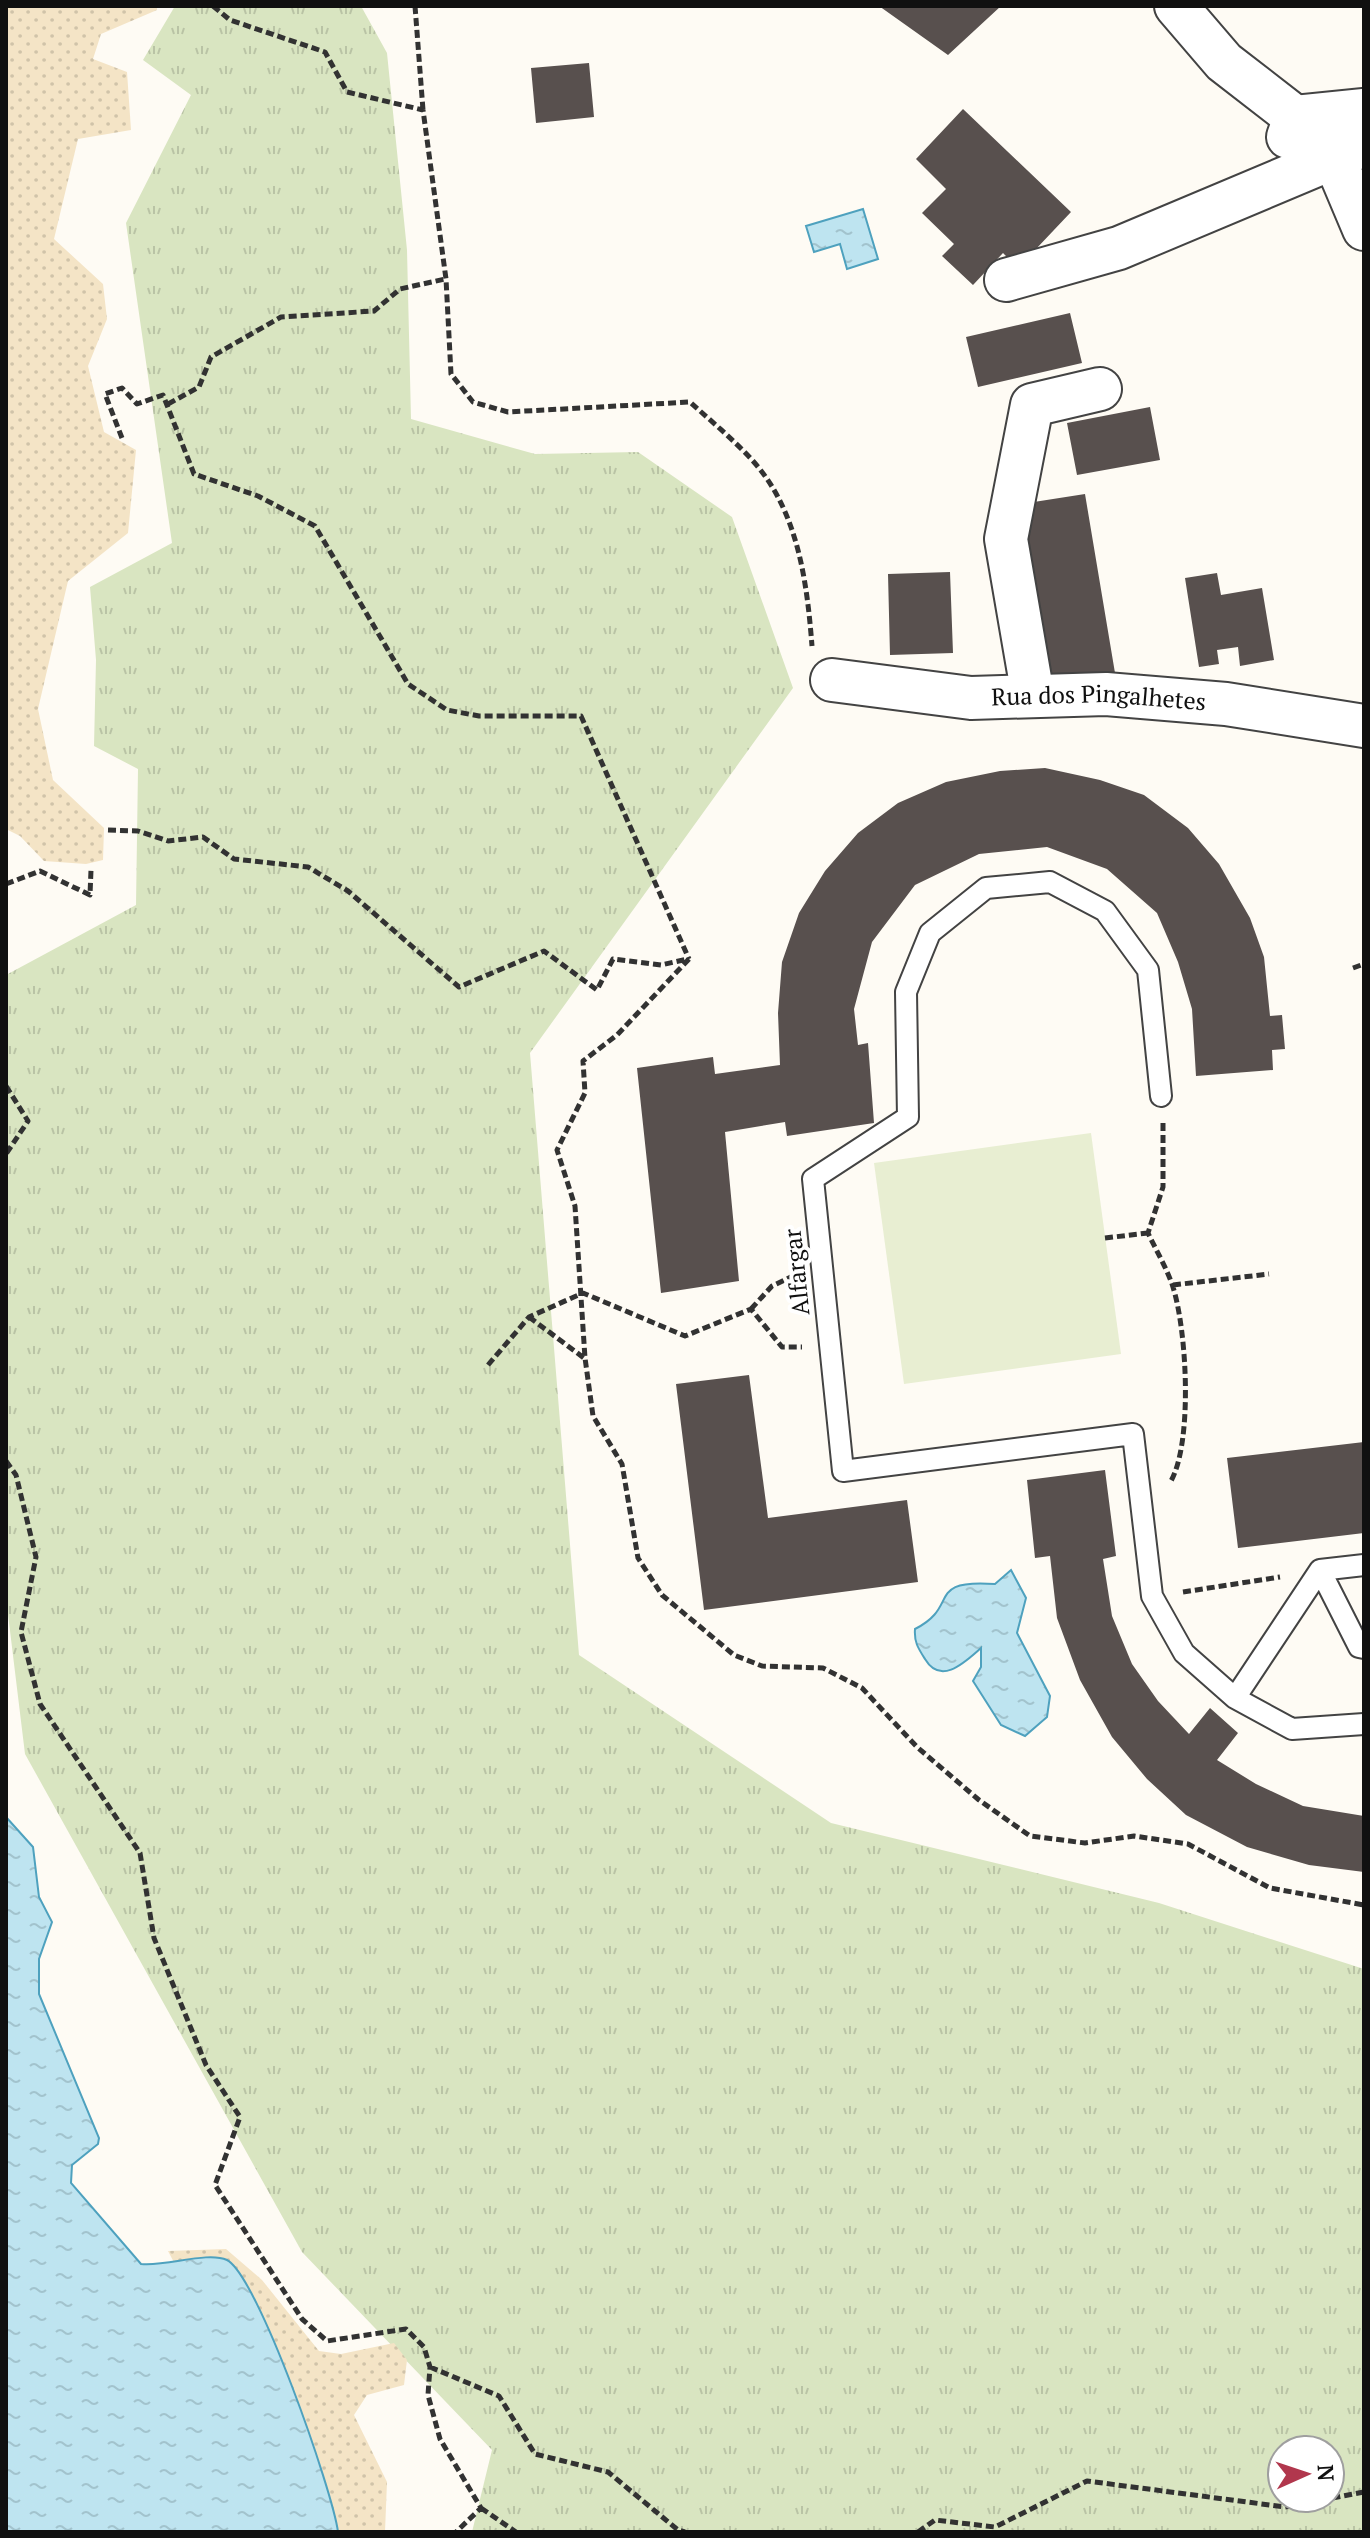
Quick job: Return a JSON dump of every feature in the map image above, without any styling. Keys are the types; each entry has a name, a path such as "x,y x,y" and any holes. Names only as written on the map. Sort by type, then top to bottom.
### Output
{"street":[{"path":"1176,6 1224,62 1295,117 1349,151 1364,229"},
{"path":"1295,117 1364,110"},
{"path":"1274,182 1295,117"},
{"path":"1006,280 1119,248 1349,151"},
{"path":"1033,696 1006,539 1032,405 1100,389"},
{"name":"Rua dos Pingalhetes","path":"832,680 971,698 1106,694 1226,704 1364,726"}],"lane":[{"name":"Alfargar","path":"1161,1096 1148,970 1105,911 1050,882 986,888 930,933 906,992 908,1117 813,1179 843,1471 1133,1434 1152,1596 1184,1653 1235,1698 1292,1729 1364,1724"},
{"path":"1235,1698 1320,1570 1364,1565"},
{"path":"1320,1570 1359,1647 1364,1648"}],"path":[{"path":"213,6 230,20 325,52 347,92 423,110"},
{"path":"415,6 423,110 446,279 451,374 473,402 508,412 690,402 755,463 788,518 807,585 814,677 832,680"},
{"path":"168,404 199,387 211,357 281,317 374,311 400,289 446,279"},
{"path":"122,438 105,394 122,388 137,404 163,395 194,474 258,496 315,526 408,684 447,710 479,716 581,716 689,959"},
{"path":"108,830 138,831 168,841 203,837 234,859 308,867 348,891 459,987 544,951 597,990 613,959 661,965 689,959"},
{"path":"6,884 40,871 90,895 91,870"},
{"path":"689,959 617,1035 583,1061 585,1093 557,1150 575,1206 585,1358 593,1416 622,1464 638,1558 662,1595 734,1655 762,1666 823,1668 862,1688 917,1747 979,1800 1030,1836 1085,1843 1134,1836 1188,1844 1270,1888 1364,1905"},
{"path":"1353,968 1364,964"},
{"path":"6,1086 28,1121 6,1154"},
{"path":"1143,1531 1179,1466 1186,1385 1173,1285 1148,1233 1163,1187 1165,1146"},
{"path":"1105,1238 1148,1233"},
{"path":"488,1365 529,1317 583,1293 685,1336 751,1309 772,1286 822,1263"},
{"path":"1173,1285 1269,1274"},
{"path":"751,1309 782,1347 831,1347"},
{"path":"529,1317 585,1358"},
{"path":"6,1461 16,1475 36,1557 21,1632 40,1704 140,1853 154,1938 206,2065 240,2117 215,2185 302,2319 327,2341 406,2329 424,2347 430,2367 428,2395 440,2439 481,2508 516,2532"},
{"path":"1152,1596 1320,1570"},
{"path":"430,2367 499,2396 535,2454 608,2472 678,2530 685,2532"},
{"path":"918,2532 935,2520 995,2527 1087,2481 1285,2507 1364,2492"},
{"path":"456,2532 481,2508"}],"green space":[{"path":"175,6 361,6 387,53 407,250 411,419 535,454 638,452 732,517 793,688 530,1053 579,1655 831,1823 1159,1903 1364,1969 1364,2532 472,2532 492,2450 302,2252 25,1754 6,1598 6,975 136,905 138,769 94,746 96,660 90,587 172,543 126,223 191,95 143,60"},
{"path":"1091,1133 1121,1354 904,1384 874,1163"}],"sand":[{"path":"6,6 157,6 157,10 101,34 93,59 127,72 131,130 78,139 54,239 103,284 107,319 88,366 104,432 136,450 128,533 68,581 38,709 53,780 104,828 103,860 86,864 44,861 20,836 6,829"},
{"path":"226,2249 262,2280 319,2351 341,2354 394,2343 407,2360 404,2385 367,2395 354,2415 387,2482 385,2532 316,2532 168,2251"}],"water":[{"path":"863,209 878,259 847,269 840,244 814,252 806,226"},
{"path":"1011,1570 1026,1598 1017,1633 1050,1696 1047,1717 1025,1736 1001,1725 973,1681 981,1667 981,1648 953,1669 938,1671 925,1659 915,1638 915,1629 937,1612 951,1590 973,1584 995,1584"},
{"path":"6,1817 33,1847 39,1897 52,1922 39,1959 39,1994 99,2138 98,2144 72,2165 71,2183 141,2264 219,2258 227,2260 240,2275 257,2304 292,2387 323,2475 338,2532 6,2532"}],"building":[{"path":"879,6 1001,6 948,55"},
{"path":"589,63 594,117 536,123 531,68"},
{"path":"963,109 1071,212 1018,268 1003,253 973,285 942,256 954,244 922,213 946,189 916,159"},
{"path":"1070,313 1082,363 978,387 966,337"},
{"path":"1150,407 1160,460 1077,475 1067,423"},
{"path":"1085,494 1115,673 1050,684 1021,504"},
{"path":"950,572 953,653 890,655 888,574"},
{"path":"1217,573 1221,595 1262,588 1274,660 1240,666 1238,647 1217,650 1219,664 1199,667 1185,578"},
{"path":"1045,768 1100,780 1144,795 1188,828 1219,864 1250,918 1264,957 1270,1016 1282,1015 1285,1049 1272,1050 1273,1070 1196,1076 1192,1009 1178,962 1157,913 1107,869 1047,847 979,854 915,885 872,942 854,1009 858,1045 868,1043 874,1123 787,1136 785,1122 725,1132 739,1281 661,1293 637,1068 713,1057 715,1074 780,1065 778,1013 782,962 799,913 825,871 858,833 898,803 946,782 1000,771"},
{"path":"749,1375 768,1518 907,1500 918,1582 704,1610 676,1384"},
{"path":"1364,1442 1364,1533 1238,1548 1227,1458"},
{"path":"1105,1470 1116,1556 1103,1559 1112,1616 1132,1664 1158,1701 1189,1734 1210,1708 1238,1733 1217,1760 1256,1784 1303,1806 1364,1816 1364,1872 1309,1865 1247,1847 1186,1815 1147,1779 1112,1737 1080,1680 1057,1618 1050,1556 1035,1558 1027,1480"}]}
